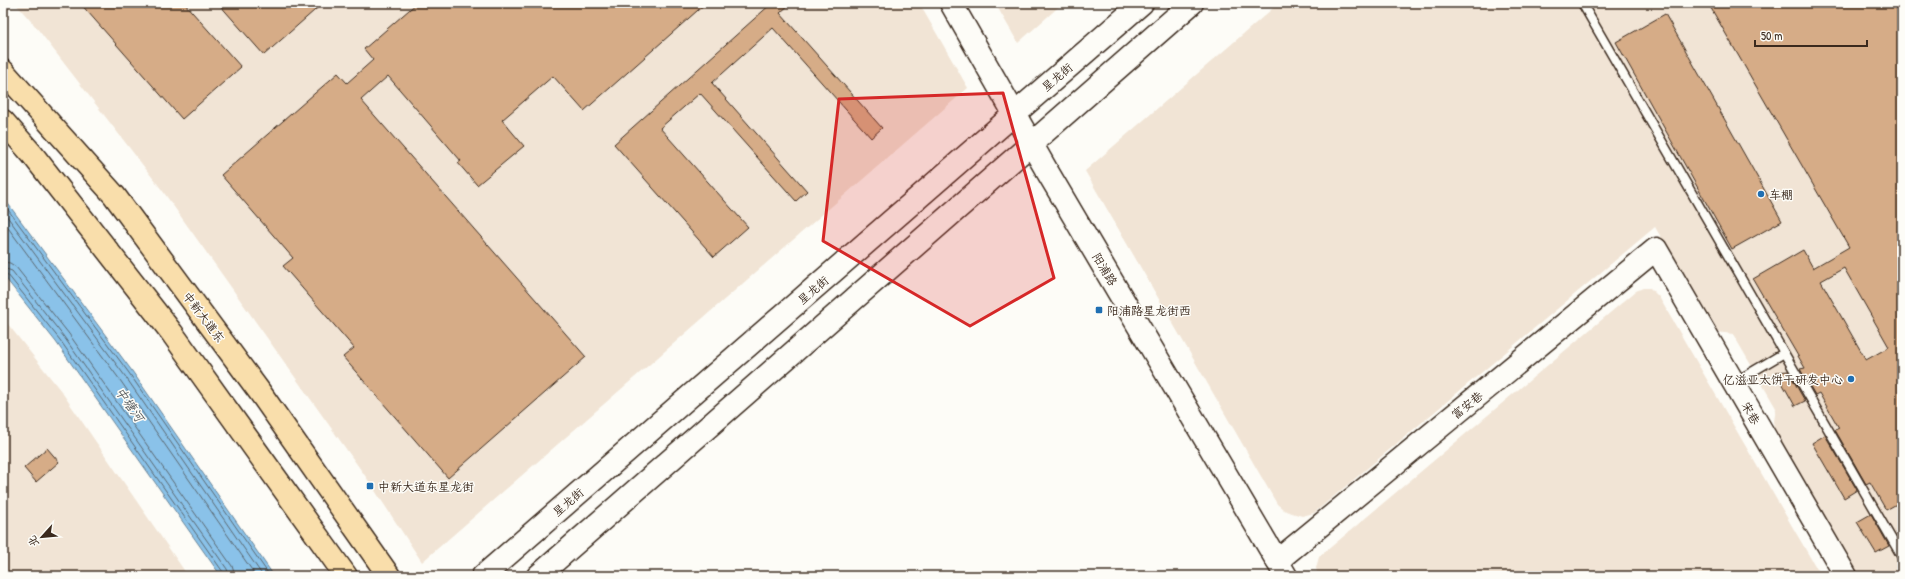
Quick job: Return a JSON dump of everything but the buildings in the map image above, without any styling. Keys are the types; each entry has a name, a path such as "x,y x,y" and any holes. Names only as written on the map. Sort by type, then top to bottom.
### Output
{"main road":[{"name":"阳浦路","path":"952,3 1047,171 1281,569"},
{"name":"星龙街","path":"483,576 1142,3"},
{"path":"538,576 1033,144 1192,3"},
{"name":"中新大道东","path":"3,71 114,195 259,392 389,576"},
{"path":"3,121 32,154 172,333 346,576"},
{"name":"富安巷","path":"1281,569 1656,249"},
{"name":"宋巷","path":"1656,249 1846,576"}],"lane":[{"path":"1582,3 1902,557"},
{"path":"1734,383 1784,353"}],"highlighted area":[{"path":"1003,93 1054,278 970,326 823,241 839,99"}],"shaded area":[{"path":"15,3 919,3 968,88 422,562 366,477 162,190 36,27"},
{"path":"995,3 1063,3 1018,43"},
{"path":"1279,3 1902,3 1902,576 1859,576 1773,428 1776,408 1733,334 1716,332 1655,227 1314,513 1302,516 1284,510 1277,504 1085,171"},
{"path":"1643,288 1650,288 1659,297 1821,576 1318,576 1316,568 1319,557 1636,291"},
{"path":"3,318 61,391 188,576 3,576"}],"water":[{"name":"中塘河","path":"3,197 132,371 274,576 221,576 56,342 3,275"}],"place":[{"name":"车棚","path":"1761,194"},
{"name":"阳浦路星龙街西","path":"1099,310"},
{"name":"亿滋亚太饼干研发中心","path":"1851,379"},
{"name":"中新大道东星龙街","path":"370,486"}]}
